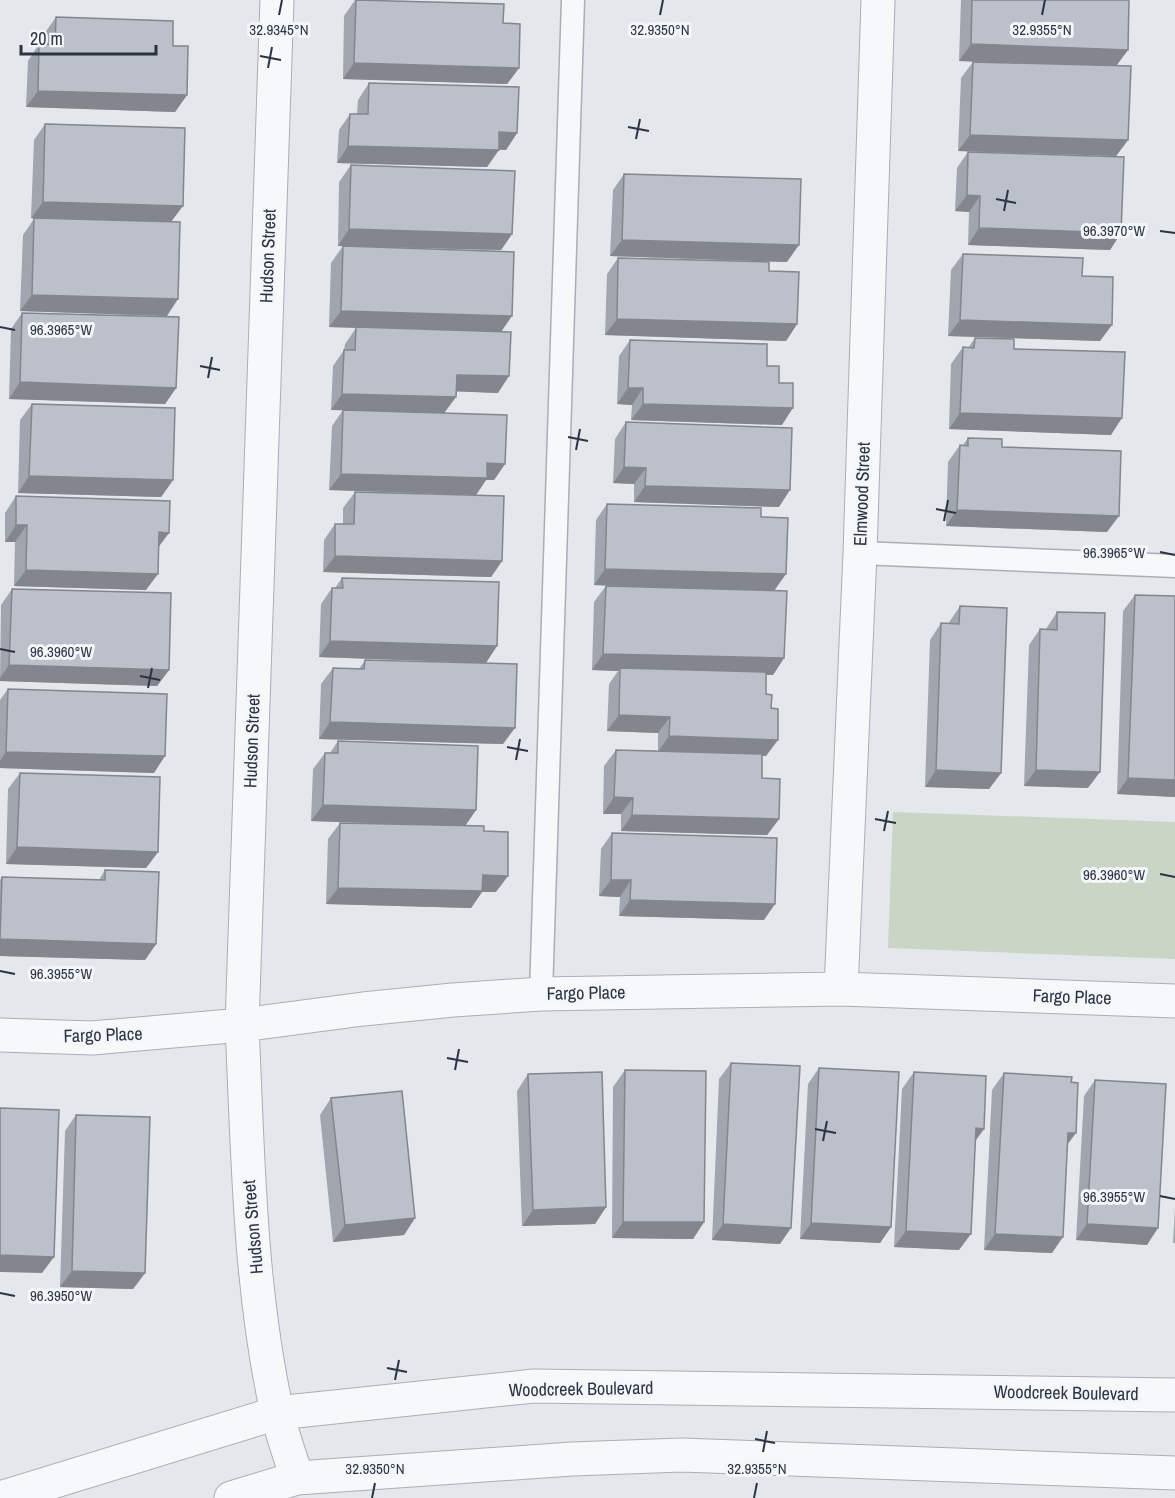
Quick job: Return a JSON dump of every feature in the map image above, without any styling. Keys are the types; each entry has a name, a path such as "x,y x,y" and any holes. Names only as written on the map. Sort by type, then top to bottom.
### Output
{"street":[{"name":"Hudson Street","path":"277,0 242,1025 249,1188 260,1311 277,1413 297,1478"},
{"name":"Elmwood Street","path":"842,989 860,553 878,0"},
{"name":"Fargo Place","path":"0,1035 92,1038 242,1025 419,1003 541,994 842,989 1175,1001"},
{"name":"Woodcreek Boulevard","path":"0,1498 277,1413 534,1386 1175,1395"},
{"path":"231,1498 297,1478 572,1459 682,1455 1175,1473"}],"lane":[{"path":"541,994 573,0"},
{"path":"860,553 1175,566"}],"green space":[{"path":"893,812 1175,822 1175,959 888,948"}],"building":[{"path":"356,0 504,4 503,23 520,24 519,68 354,63"},
{"path":"972,0 1129,0 1128,50 971,44"},
{"path":"56,17 173,21 173,46 188,46 187,95 38,91 39,44 55,45"},
{"path":"973,62 1131,66 1128,140 970,135"},
{"path":"369,83 519,87 517,133 499,132 499,150 348,146 350,114 368,114"},
{"path":"45,124 185,128 183,206 43,202"},
{"path":"968,152 1124,157 1121,233 979,228 980,196 967,195"},
{"path":"351,165 515,171 512,234 349,229"},
{"path":"624,174 801,179 799,245 622,240"},
{"path":"34,218 180,222 178,299 32,295"},
{"path":"343,246 514,252 512,316 341,311"},
{"path":"963,254 1083,258 1082,276 1113,277 1112,325 960,320"},
{"path":"618,258 769,262 769,271 799,272 797,324 617,319"},
{"path":"22,313 179,317 176,388 20,382"},
{"path":"356,327 511,332 509,376 457,375 456,397 342,394 344,350 355,350"},
{"path":"975,338 1014,339 1014,349 1125,352 1122,418 960,413 963,347 974,348"},
{"path":"630,340 767,344 767,366 779,366 779,383 793,383 793,408 643,404 643,388 628,388"},
{"path":"32,404 175,408 173,480 29,476"},
{"path":"343,410 507,415 505,464 487,463 487,478 341,474"},
{"path":"626,422 792,428 790,490 645,486 646,468 624,467"},
{"path":"968,438 1002,439 1002,447 1121,451 1119,516 957,510 960,445 968,446"},
{"path":"355,492 504,496 502,561 335,556 335,524 354,524"},
{"path":"16,496 170,501 169,533 159,532 158,574 26,570 27,525 16,525"},
{"path":"607,504 761,508 761,517 788,518 786,574 605,569"},
{"path":"342,578 499,582 497,646 330,641 332,588 343,588"},
{"path":"606,586 787,591 784,658 603,654"},
{"path":"12,589 171,593 169,670 9,665"},
{"path":"1135,595 1175,596 1175,780 1128,778"},
{"path":"960,606 1007,608 1001,773 936,770 941,623 959,624"},
{"path":"1057,612 1105,613 1100,772 1036,770 1040,629 1057,630"},
{"path":"365,660 517,664 515,728 330,722 333,668 364,669"},
{"path":"620,668 766,672 766,694 772,695 771,708 778,709 778,740 669,736 670,717 619,715"},
{"path":"8,689 167,694 165,756 6,752"},
{"path":"338,741 478,746 476,810 323,805 325,753 338,753"},
{"path":"616,750 762,754 762,778 780,779 779,819 632,815 633,798 614,797"},
{"path":"20,773 160,777 158,852 17,847"},
{"path":"340,823 484,826 484,831 508,832 508,876 483,875 482,891 338,888"},
{"path":"612,833 777,838 775,904 630,900 631,880 611,880"},
{"path":"105,870 159,872 156,944 0,939 2,877 105,880"},
{"path":"731,1063 800,1066 791,1228 723,1224"},
{"path":"819,1068 899,1072 891,1227 811,1223"},
{"path":"625,1070 706,1071 704,1222 623,1222"},
{"path":"602,1072 606,1207 533,1210 528,1074"},
{"path":"914,1072 986,1076 984,1129 976,1128 971,1234 906,1231"},
{"path":"1004,1073 1072,1077 1071,1082 1078,1083 1076,1133 1068,1133 1063,1237 995,1234"},
{"path":"1095,1080 1166,1084 1158,1228 1087,1224"},
{"path":"402,1091 415,1218 345,1225 331,1098"},
{"path":"0,1108 59,1110 54,1257 0,1255"},
{"path":"76,1115 150,1117 145,1273 72,1271"}]}
